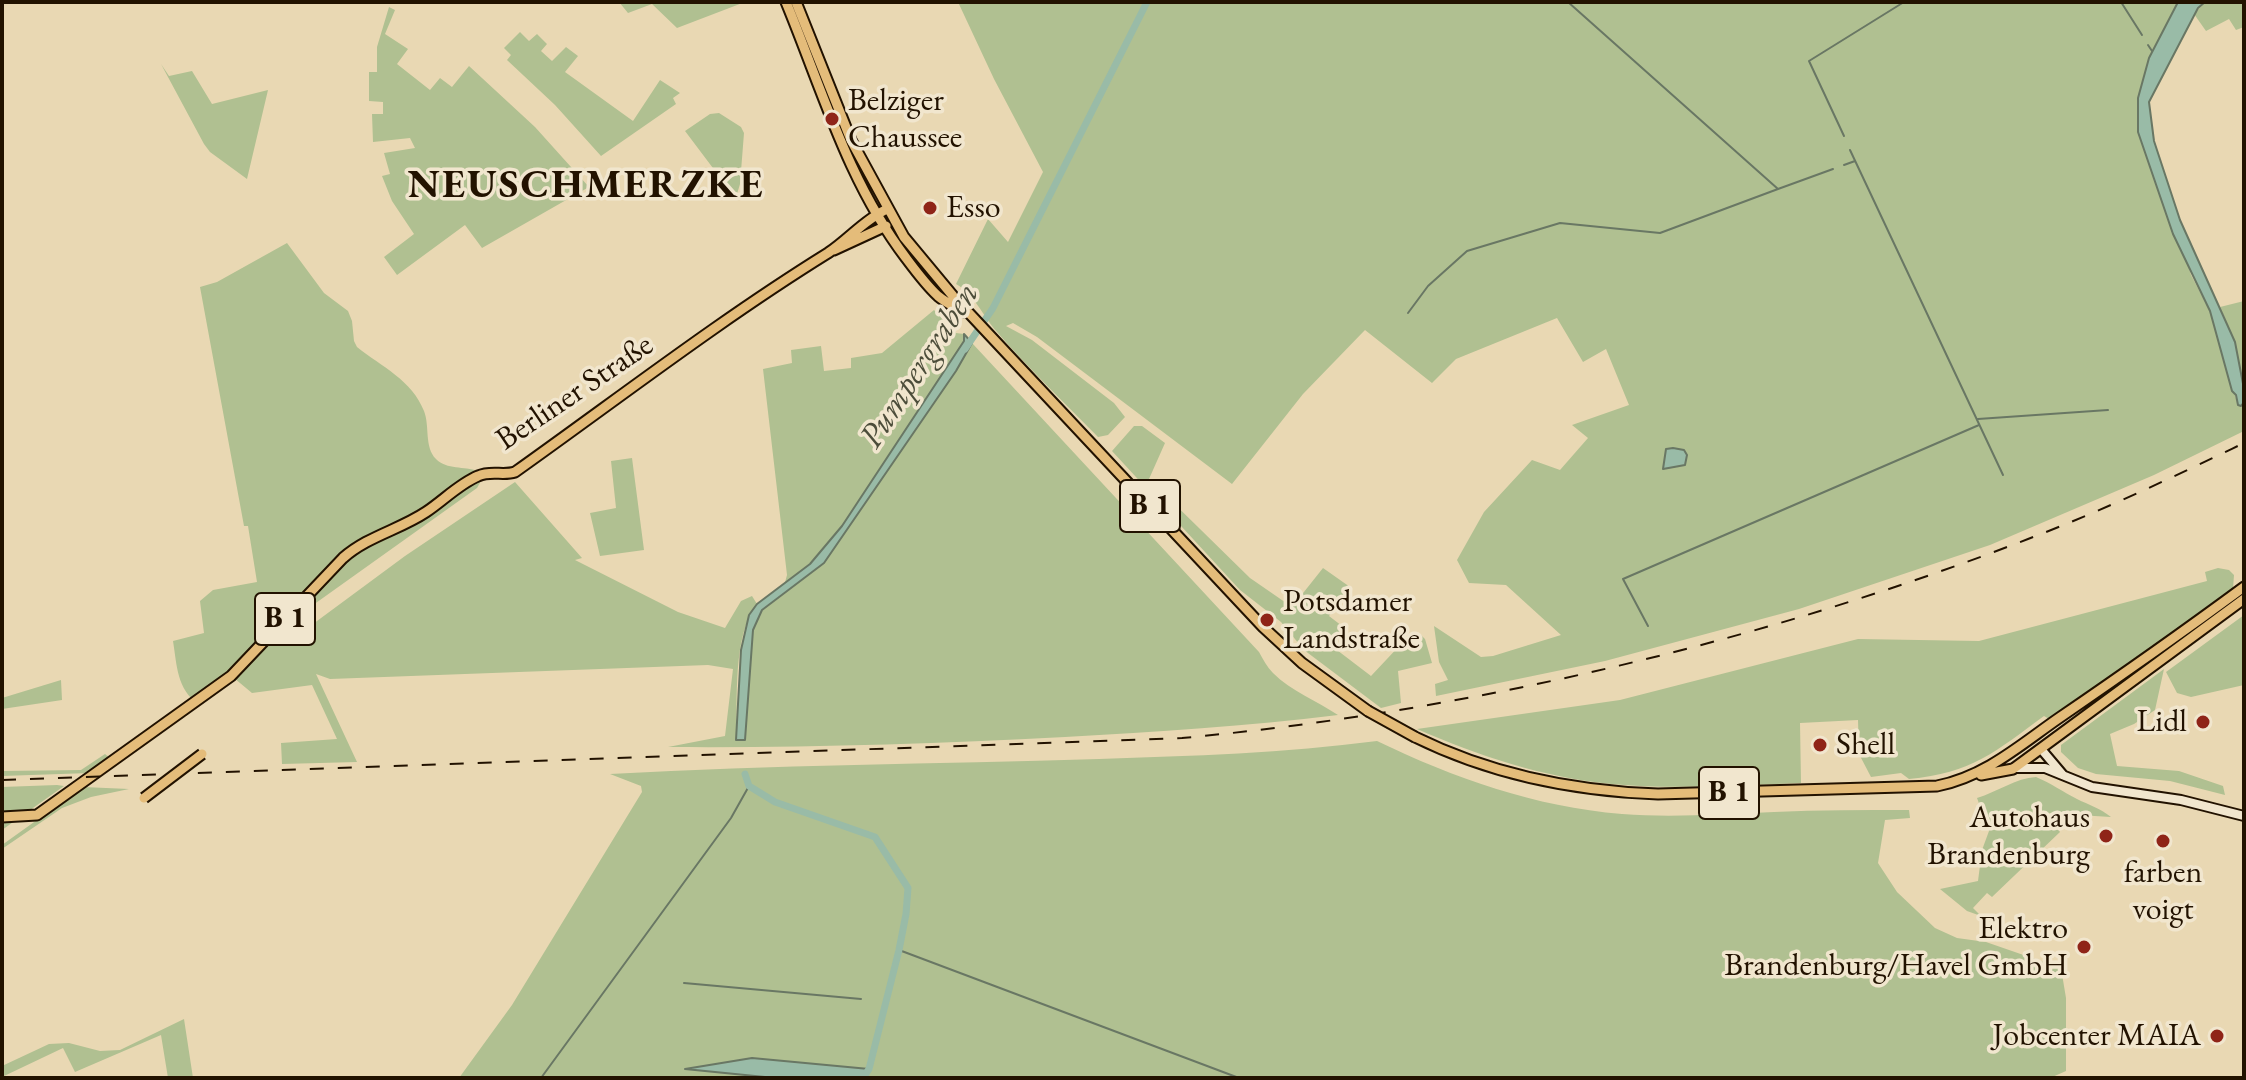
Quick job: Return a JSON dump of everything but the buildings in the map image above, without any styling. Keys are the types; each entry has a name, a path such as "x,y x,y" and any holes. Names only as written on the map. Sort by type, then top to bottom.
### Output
{"main road":[{"path":"786,2 845,153 884,227"},
{"path":"796,2 851,140 889,212 884,227"},
{"name":"Berliner Straße","path":"2,817 37,815 231,676 358,545 419,516 476,477 491,472 515,472 765,293 831,251 876,214 889,212"},
{"name":"B 1","path":"889,212 927,266 976,321 1263,627 1302,663 1368,711 1415,737 1447,752 1517,776 1612,792 1658,794 1912,788 1937,786 2013,769 2244,599"},
{"name":"Berliner Straße","path":"831,251 884,227"},
{"name":"B 1","path":"884,227 938,296 976,321"},
{"path":"2041,749 2032,738 2244,587"},
{"name":"B 1","path":"1966,778 1993,765 2032,738"},
{"path":"144,798 202,754"}],"street":[{"path":"2041,749 2065,777"},
{"path":"2013,769 2045,768 2092,787 2181,800 2244,816"}],"shaded area":[{"path":"619,2 745,2 677,28 652,4 628,13"},
{"path":"958,2 2178,2 2149,58 2138,98 2191,275 2210,311 2238,405 2244,402 2244,431 2154,475 1990,545 1799,609 1605,661 1436,696 1435,684 1448,680 1439,662 1434,626 1481,657 1561,635 1506,585 1469,583 1457,560 1484,512 1532,460 1560,470 1588,438 1572,425 1629,405 1606,349 1583,362 1557,318 1456,359 1432,383 1365,330 1303,394 1232,484 1037,337 1013,323 1006,326 1032,340 1114,403 1125,417 1108,435 1098,437 1021,359 973,299 956,284 988,219 1008,242 1043,172"},
{"path":"2178,2 2205,2 2198,8 2149,102 2154,141 2180,220 2235,342 2244,389 2241,406 2232,391 2210,311 2173,234 2138,132 2138,98 2149,58"},
{"path":"2205,2 2244,2 2244,27 2236,30 2229,19 2206,31 2194,14"},
{"path":"389,7 395,10 385,34 408,49 397,64 430,90 440,78 452,87 469,66 535,127 589,187 482,248 465,225 397,275 384,257 414,234 392,201 382,176 390,174 384,153 415,148 410,138 373,142 372,114 383,114 383,102 369,101 369,72 377,72 377,47"},
{"path":"520,32 529,41 537,34 547,44 541,51 552,61 566,47 578,56 565,72 633,121 660,80 680,93 673,98 676,104 601,156 555,105 507,60 511,55 504,48"},
{"path":"161,64 169,76 192,71 212,104 268,90 247,179 210,152 204,144"},
{"path":"719,113 741,127 744,133 737,194 731,192 685,131 710,114"},
{"path":"287,243 324,293 348,311 357,347 404,382 419,400 426,417 430,449 436,459 450,466 478,471 481,481 477,488 271,635 294,638 405,556 515,482 582,558 575,560 678,612 725,628 741,601 752,596 757,604 743,633 738,669 736,740 744,740 753,630 762,610 824,563 972,343 1259,652 1273,673 1296,691 1338,715 1202,728 916,744 668,747 725,736 733,669 708,665 330,679 316,674 357,762 282,764 281,743 337,739 312,685 252,693 234,678 198,704 182,684 173,641 204,633 200,601 213,590 257,582 200,287 217,282"},
{"path":"2244,301 2244,389 2235,342 2220,307"},
{"path":"934,310 956,333 964,334 965,341 842,526 810,564 784,586 787,575 763,369 792,363 791,350 821,346 824,371 851,368 851,358 882,353"},
{"path":"964,334 972,343 956,371 824,563 762,610 753,630 745,740 736,740 741,650 749,615 757,604 810,564 842,526 964,341"},
{"path":"1134,426 1142,426 1165,443 1149,479 1250,578 1292,607 1323,568 1350,587 1329,616 1346,629 1333,647 1371,676 1402,643 1419,633 1425,639 1432,663 1398,671 1401,703 1381,708 1304,650 1281,622 1240,590 1112,451"},
{"path":"1666,449 1684,450 1687,455 1685,465 1663,469"},
{"path":"632,458 644,550 600,556 590,513 616,508 611,461"},
{"path":"2218,568 2229,570 2234,575 2233,589 2049,719 2044,716 1982,759 1931,776 1909,779 1901,773 1871,777 1859,754 1858,720 1800,723 1801,783 1659,787 1585,781 1536,771 1417,729 1620,700 1858,639 1979,641 2207,581 2205,572"},
{"path":"2244,615 2244,685 2191,697 2177,693 2166,672"},
{"path":"2164,669 2155,710 2134,724 2110,734 2117,766 2179,771 2223,786 2225,795 2170,781 2096,774 2078,768 2061,752 2061,745"},
{"path":"61,680 62,700 2,709 2,698"},
{"path":"1377,741 1465,779 1527,798 1590,810 1679,816 1909,810 1910,818 1885,820 1878,863 1897,892 1935,928 1957,938 1986,942 2061,968 2066,998 2066,1071 2050,1078 863,1078 868,1069 752,1058 688,1069 775,1078 459,1078 512,1005 642,792 641,786 610,774 1204,755"},
{"path":"105,754 110,758 90,773 2,776 2,771 81,770"},
{"path":"2036,777 2111,817 2046,813 2060,832 1992,897 1987,893 1973,908 1981,916 1967,911 1940,889 1978,881 1982,850 1989,831 1977,798"},
{"path":"64,786 2,830 2,787"},
{"path":"83,787 129,789 91,797 62,808 2,849 2,845"},
{"path":"184,1019 193,1078 168,1078 161,1035 75,1072 63,1048 2,1077 2,1066 49,1044 69,1043 100,1051 120,1050"},
{"path":"752,1058 869,1069 863,1078 775,1078 685,1069"}],"waterway":[{"name":"Pumpergraben","path":"965,349 993,308 1147,2"},
{"path":"1568,2 1778,189 1833,169"},
{"path":"1844,136 1809,61 1904,2"},
{"path":"2121,2 2142,35"},
{"path":"2148,45 2152,51"},
{"path":"1850,150 2003,475"},
{"path":"1844,165 1855,161"},
{"path":"1408,313 1428,286 1467,251 1560,223 1660,233 1778,189"},
{"path":"1978,419 2108,410"},
{"path":"1648,626 1623,579 1979,425"},
{"name":"Pumpergraben","path":"745,774 749,786 775,802 875,837 908,888 899,950 869,1069 863,1078"},
{"path":"541,1078 731,818 749,786"},
{"path":"899,950 1239,1078"},
{"path":"684,983 861,999"}],"railway":[{"path":"2,780 1182,738 1397,710 1612,667 1824,610 2056,528 2244,443"}],"place":[{"name":"Belziger Chaussee","path":"832,119"},
{"name":"Esso","path":"930,208"},
{"name":"Potsdamer Landstraße","path":"1267,620"},
{"name":"Lidl","path":"2203,722"},
{"name":"Shell","path":"1820,745"},
{"name":"Autohaus Brandenburg","path":"2106,836"},
{"name":"farben voigt","path":"2163,841"},
{"name":"Elektro Brandenburg/Havel GmbH","path":"2084,947"},
{"name":"Jobcenter MAIA","path":"2217,1036"}],"district":[{"name":"NEUSCHMERZKE","path":"586,186"}]}
